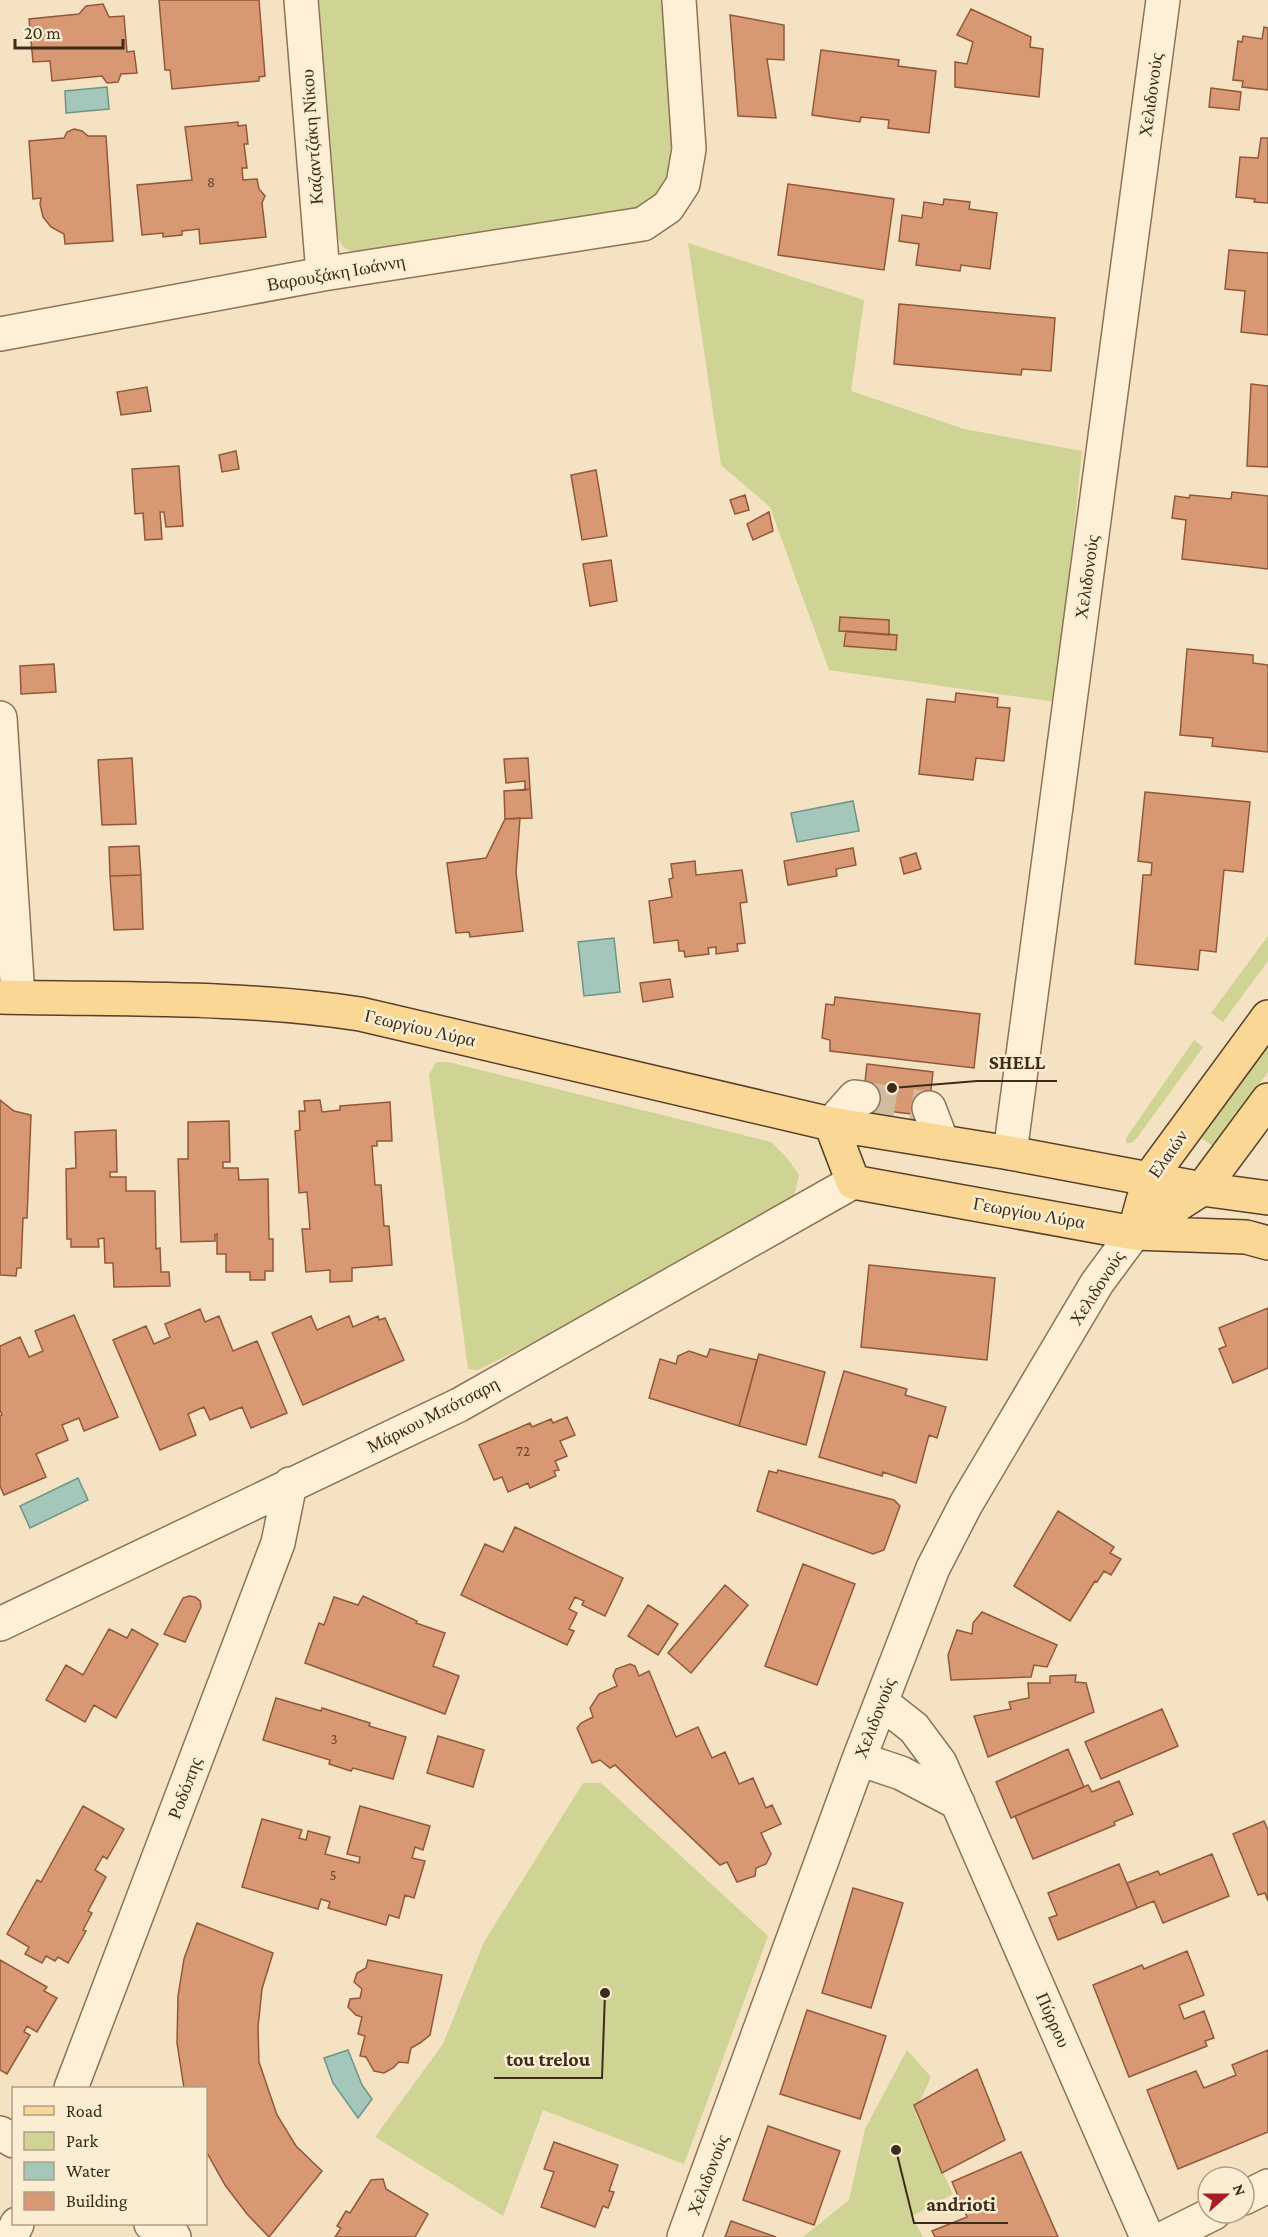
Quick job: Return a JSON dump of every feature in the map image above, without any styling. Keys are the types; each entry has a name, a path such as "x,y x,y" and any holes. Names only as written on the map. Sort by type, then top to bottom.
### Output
{"main road":[{"name":"Γεωργίου Λύρα","path":"9,997 241,1001 303,1005 360,1014 831,1124 1010,1153 1202,1189 1268,1198"},
{"name":"Ελαιών","path":"1134,1233 1149,1179 1268,1017"},
{"path":"1134,1233 1202,1189 1268,1100"},
{"path":"831,1124 853,1182"},
{"name":"Γεωργίου Λύρα","path":"853,1182 1134,1233 1246,1237 1268,1243"}],"street":[{"name":"Καζαντζάκη Νίκου","path":"301,0 323,274"},
{"name":"Βαρουξάκη Ιωάννη","path":"0,334 323,274 643,224 668,207 683,184 689,149 679,0"},
{"name":"Χελιδονούς","path":"1010,1153 1163,0"},
{"path":"0,717 9,997"},
{"path":"831,1124 855,1097 863,1098"},
{"path":"929,1108 942,1142"},
{"name":"Μάρκου Μπότσαρη","path":"0,1624 459,1405 853,1182"},
{"name":"Χελιδονούς","path":"684,2237 859,1760 933,1568 966,1504 1097,1283 1134,1233"},
{"name":"Ροδόπης","path":"71,2087 278,1543 290,1484"},
{"name":"Πύρρου","path":"881,1702 914,1728 940,1763 1147,2237"},
{"path":"859,1760 901,1773 958,1803"},
{"path":"1166,2237 1196,2222"},
{"path":"154,2225 174,2237"}],"green space":[{"path":"316,0 671,0 678,158 666,188 652,203 626,213 359,255 343,247 334,229"},
{"path":"688,243 864,300 851,391 964,429 1082,451 1056,702 829,670 770,507 721,465"},
{"path":"1268,936 1268,961 1223,1022 1211,1013"},
{"path":"1194,1040 1203,1047 1137,1138 1131,1143 1126,1143 1126,1138"},
{"path":"1268,1042 1268,1072 1213,1146 1198,1136"},
{"path":"436,1062 448,1062 771,1142 787,1158 799,1175 790,1214 478,1370 468,1369 429,1075"},
{"path":"583,1783 601,1783 768,1936 684,2164 543,2110 503,2216 375,2137 443,2044 484,1942"},
{"path":"907,2050 931,2077 915,2113 953,2194 912,2216 923,2237 803,2237 849,2200 865,2129"}],"water":[{"path":"107,87 109,109 66,113 65,91"},
{"path":"853,801 859,831 797,842 791,813"},
{"path":"614,938 620,992 584,996 578,942"},
{"path":"78,1478 88,1500 30,1528 20,1506"},
{"path":"348,2050 362,2085 372,2099 358,2118 333,2083 324,2058"}],"building":[{"path":"159,0 259,0 265,76 259,77 259,81 172,89 170,70 165,70"},
{"path":"103,4 109,17 124,16 127,52 134,51 137,73 121,74 118,82 107,83 102,76 52,81 50,61 33,62 29,19 79,14 86,6"},
{"path":"971,9 1031,37 1030,47 1043,49 1039,97 955,87 955,62 967,64 973,42 957,35"},
{"path":"730,15 784,25 784,60 767,59 776,118 738,116"},
{"path":"1264,27 1268,28 1268,90 1242,87 1243,81 1233,80 1238,41 1242,42 1243,36 1262,39"},
{"path":"821,50 899,60 898,66 936,71 929,133 888,128 889,120 861,117 860,122 812,115"},
{"path":"1211,88 1241,92 1239,110 1209,107"},
{"path":"238,122 238,126 246,125 248,144 244,144 247,168 242,168 243,180 257,179 259,189 265,196 262,203 266,237 200,244 199,229 182,231 182,235 163,237 163,233 142,235 137,185 192,180 185,127"},
{"path":"74,129 88,136 106,136 113,241 65,244 64,234 51,227 43,217 41,198 33,199 29,141 64,138 67,132"},
{"path":"1261,138 1268,138 1268,203 1236,197 1240,157 1258,158"},
{"path":"788,184 894,199 884,270 778,255"},
{"path":"944,199 970,202 969,209 997,213 990,269 961,265 960,271 916,265 919,244 899,241 902,215 922,218 924,202 943,205"},
{"path":"1229,250 1268,253 1268,335 1241,332 1245,291 1225,289"},
{"path":"899,304 1055,318 1051,371 1022,369 1021,375 894,364"},
{"path":"1251,384 1268,386 1268,467 1247,466"},
{"path":"147,387 151,411 121,415 117,392"},
{"path":"236,451 239,469 222,472 219,455"},
{"path":"179,466 183,526 166,527 164,512 160,512 162,539 145,540 143,513 135,514 132,469"},
{"path":"596,470 607,536 582,540 571,475"},
{"path":"1232,492 1268,496 1268,569 1182,559 1186,520 1172,518 1175,496 1189,498 1190,495 1231,499"},
{"path":"745,495 749,510 735,514 730,500"},
{"path":"769,512 773,531 753,540 747,524"},
{"path":"611,560 617,601 590,606 583,564"},
{"path":"840,617 889,620 889,635 839,631"},
{"path":"846,631 897,635 896,650 844,646"},
{"path":"1187,649 1253,655 1253,663 1268,665 1268,752 1212,746 1213,738 1180,735"},
{"path":"54,664 56,692 21,694 20,666"},
{"path":"956,693 998,698 997,707 1010,708 1004,761 976,758 973,780 919,774 927,699 955,702"},
{"path":"132,758 136,824 102,825 98,760"},
{"path":"528,758 530,789 525,790 525,781 506,783 504,759"},
{"path":"530,789 532,818 505,819 504,791"},
{"path":"1145,792 1250,802 1243,872 1224,870 1216,952 1200,950 1198,970 1135,964 1143,875 1151,875 1152,863 1138,861"},
{"path":"520,818 516,872 523,931 470,937 469,932 456,933 447,863 486,858 505,819"},
{"path":"139,846 141,875 110,876 109,847"},
{"path":"853,848 856,865 836,869 837,876 788,885 784,861"},
{"path":"916,853 921,869 904,874 900,858"},
{"path":"695,861 696,875 742,870 747,902 740,903 745,943 737,944 738,951 716,954 716,947 708,948 709,954 685,957 684,951 679,951 678,940 654,943 649,901 672,897 669,879 673,878 671,864"},
{"path":"141,875 143,929 114,930 110,876"},
{"path":"670,979 673,997 643,1002 640,983"},
{"path":"835,997 980,1014 974,1068 830,1051 830,1040 822,1038 826,1004 834,1005"},
{"path":"867,1064 933,1072 928,1116 862,1108"},
{"path":"0,1100 14,1111 31,1115 27,1218 23,1218 21,1268 17,1268 16,1276 0,1275"},
{"path":"320,1100 322,1112 340,1110 340,1106 390,1102 392,1141 377,1141 377,1146 372,1146 375,1185 381,1185 384,1226 389,1226 392,1265 352,1268 352,1281 330,1282 330,1270 306,1272 302,1229 310,1229 307,1192 299,1193 295,1131 300,1130 299,1111 305,1111 304,1101"},
{"path":"229,1121 230,1162 223,1162 223,1168 238,1168 239,1180 268,1179 269,1239 273,1239 273,1271 265,1271 265,1280 250,1280 250,1272 226,1272 226,1254 217,1254 217,1234 215,1241 181,1242 178,1159 188,1159 188,1122"},
{"path":"116,1130 117,1172 110,1172 110,1177 126,1177 126,1191 155,1191 156,1249 160,1248 161,1272 169,1272 170,1286 114,1287 113,1263 105,1263 104,1238 98,1239 99,1247 71,1247 71,1239 67,1239 66,1169 76,1168 75,1132"},
{"path":"869,1265 995,1278 987,1360 861,1347"},
{"path":"1268,1308 1268,1368 1233,1383 1219,1349 1226,1346 1219,1328"},
{"path":"200,1309 205,1322 219,1316 233,1351 257,1341 287,1413 251,1428 242,1407 210,1420 204,1407 188,1414 196,1435 160,1450 113,1340 146,1326 154,1344 170,1337 165,1324"},
{"path":"74,1315 118,1417 84,1431 79,1418 62,1425 68,1440 36,1454 46,1477 4,1495 0,1486 0,1416 2,1415 0,1410 0,1346 20,1337 29,1357 43,1351 35,1331"},
{"path":"311,1316 317,1330 349,1316 353,1327 378,1316 379,1320 385,1318 404,1360 303,1405 272,1333"},
{"path":"710,1349 757,1360 739,1426 649,1398 660,1359 676,1364 678,1356 689,1351 707,1357"},
{"path":"759,1354 825,1372 806,1445 739,1426"},
{"path":"844,1371 907,1389 905,1395 946,1407 937,1438 929,1435 916,1483 883,1472 882,1476 819,1457"},
{"path":"567,1417 575,1435 560,1441 567,1456 555,1461 559,1470 554,1471 556,1476 530,1488 528,1483 508,1492 502,1477 494,1480 479,1445 530,1423 532,1427 551,1419 553,1423"},
{"path":"778,1470 894,1500 900,1506 884,1550 873,1554 757,1511 769,1471 777,1473"},
{"path":"1058,1511 1114,1547 1110,1553 1121,1559 1111,1575 1104,1571 1097,1582 1095,1581 1070,1621 1014,1586"},
{"path":"515,1527 623,1578 605,1616 582,1605 584,1601 575,1597 569,1609 577,1613 569,1629 574,1631 567,1645 461,1595 485,1544 503,1552"},
{"path":"803,1564 855,1584 817,1685 765,1666"},
{"path":"725,1585 748,1605 691,1673 668,1653"},
{"path":"189,1596 200,1601 201,1607 185,1642 164,1634 183,1598"},
{"path":"363,1596 417,1621 416,1623 445,1633 433,1666 459,1676 445,1714 305,1663 319,1623 324,1625 334,1597 358,1605"},
{"path":"648,1605 678,1624 658,1655 628,1636"},
{"path":"982,1612 1057,1645 1047,1667 1034,1665 1031,1677 951,1680 948,1655 957,1630 972,1634 973,1623"},
{"path":"109,1629 127,1638 132,1629 158,1644 116,1718 94,1705 85,1722 46,1700 66,1665 83,1675"},
{"path":"630,1664 635,1666 639,1676 649,1671 676,1737 698,1727 712,1758 725,1752 739,1784 753,1778 766,1808 772,1805 781,1824 761,1833 771,1854 766,1864 756,1868 755,1876 737,1882 727,1862 720,1865 615,1765 610,1768 600,1760 592,1763 577,1728 581,1723 593,1717 590,1708 599,1694 617,1686 613,1676 616,1669"},
{"path":"1076,1675 1075,1682 1086,1683 1094,1712 988,1757 974,1716 1011,1709 1009,1702 1029,1698 1028,1683 1050,1683 1050,1676"},
{"path":"276,1698 321,1711 322,1708 406,1737 393,1779 353,1768 351,1771 329,1764 330,1760 263,1740"},
{"path":"1162,1709 1178,1746 1101,1779 1085,1742"},
{"path":"438,1736 484,1750 473,1787 427,1773"},
{"path":"1068,1749 1084,1787 1011,1818 996,1782"},
{"path":"1119,1781 1133,1814 1114,1822 1115,1825 1033,1859 1015,1816 1088,1785 1092,1792"},
{"path":"83,1806 124,1829 107,1859 103,1856 95,1870 106,1877 88,1911 92,1913 83,1930 86,1931 68,1963 58,1957 55,1961 46,1956 42,1963 25,1954 29,1947 7,1934 37,1880 41,1882"},
{"path":"360,1806 430,1826 423,1850 415,1847 412,1858 425,1861 414,1898 405,1895 399,1918 389,1915 386,1925 328,1908 330,1902 321,1899 318,1909 242,1887 262,1819 302,1830 299,1838 306,1840 308,1831 330,1837 325,1854 359,1863 360,1857 347,1854"},
{"path":"1264,1821 1268,1830 1268,1901 1265,1893 1258,1895 1233,1834"},
{"path":"1212,1854 1229,1896 1163,1923 1154,1901 1137,1908 1127,1883 1158,1871 1160,1875"},
{"path":"1119,1864 1137,1908 1058,1940 1049,1918 1057,1915 1048,1893"},
{"path":"853,1888 903,1903 871,2008 822,1993"},
{"path":"197,1923 273,1953 262,1989 258,2027 259,2062 277,2115 296,2146 322,2171 269,2237 247,2214 225,2185 207,2153 207,2087 184,2087 177,2043 178,1996 184,1959"},
{"path":"1187,1951 1204,1995 1179,2005 1184,2019 1204,2011 1214,2038 1205,2041 1207,2046 1129,2077 1093,1985 1142,1965 1144,1969"},
{"path":"0,1960 47,1987 44,1991 57,1998 37,2032 27,2026 24,2032 30,2035 7,2074 0,2070"},
{"path":"368,1960 442,1975 430,2035 411,2048 408,2063 399,2062 384,2073 374,2071 366,2057 360,2056 365,2036 358,2034 362,2017 356,2015 348,2007 350,1999 360,1998 362,1989 354,1982 357,1973 366,1968"},
{"path":"807,2010 886,2036 860,2119 780,2094"},
{"path":"1268,2050 1268,2132 1178,2169 1147,2090 1196,2071 1204,2088 1236,2075 1232,2065"},
{"path":"977,2069 1005,2140 942,2173 914,2105"},
{"path":"768,2126 840,2151 814,2225 743,2200"},
{"path":"554,2142 618,2165 609,2191 614,2192 608,2208 603,2206 595,2227 541,2207 554,2172 544,2169"},
{"path":"1021,2152 1058,2237 935,2237 932,2231 967,2217 952,2182"},
{"path":"383,2179 386,2189 428,2214 415,2237 335,2237 341,2228 337,2226 346,2211 350,2213 371,2180"},
{"path":"731,2221 776,2237 725,2237"}],"tunnel":[{"path":"863,1098 929,1108"}],"place":[{"name":"SHELL","path":"892,1088"},
{"name":"tou trelou","path":"605,1993"},
{"name":"andrioti","path":"896,2150"}]}
